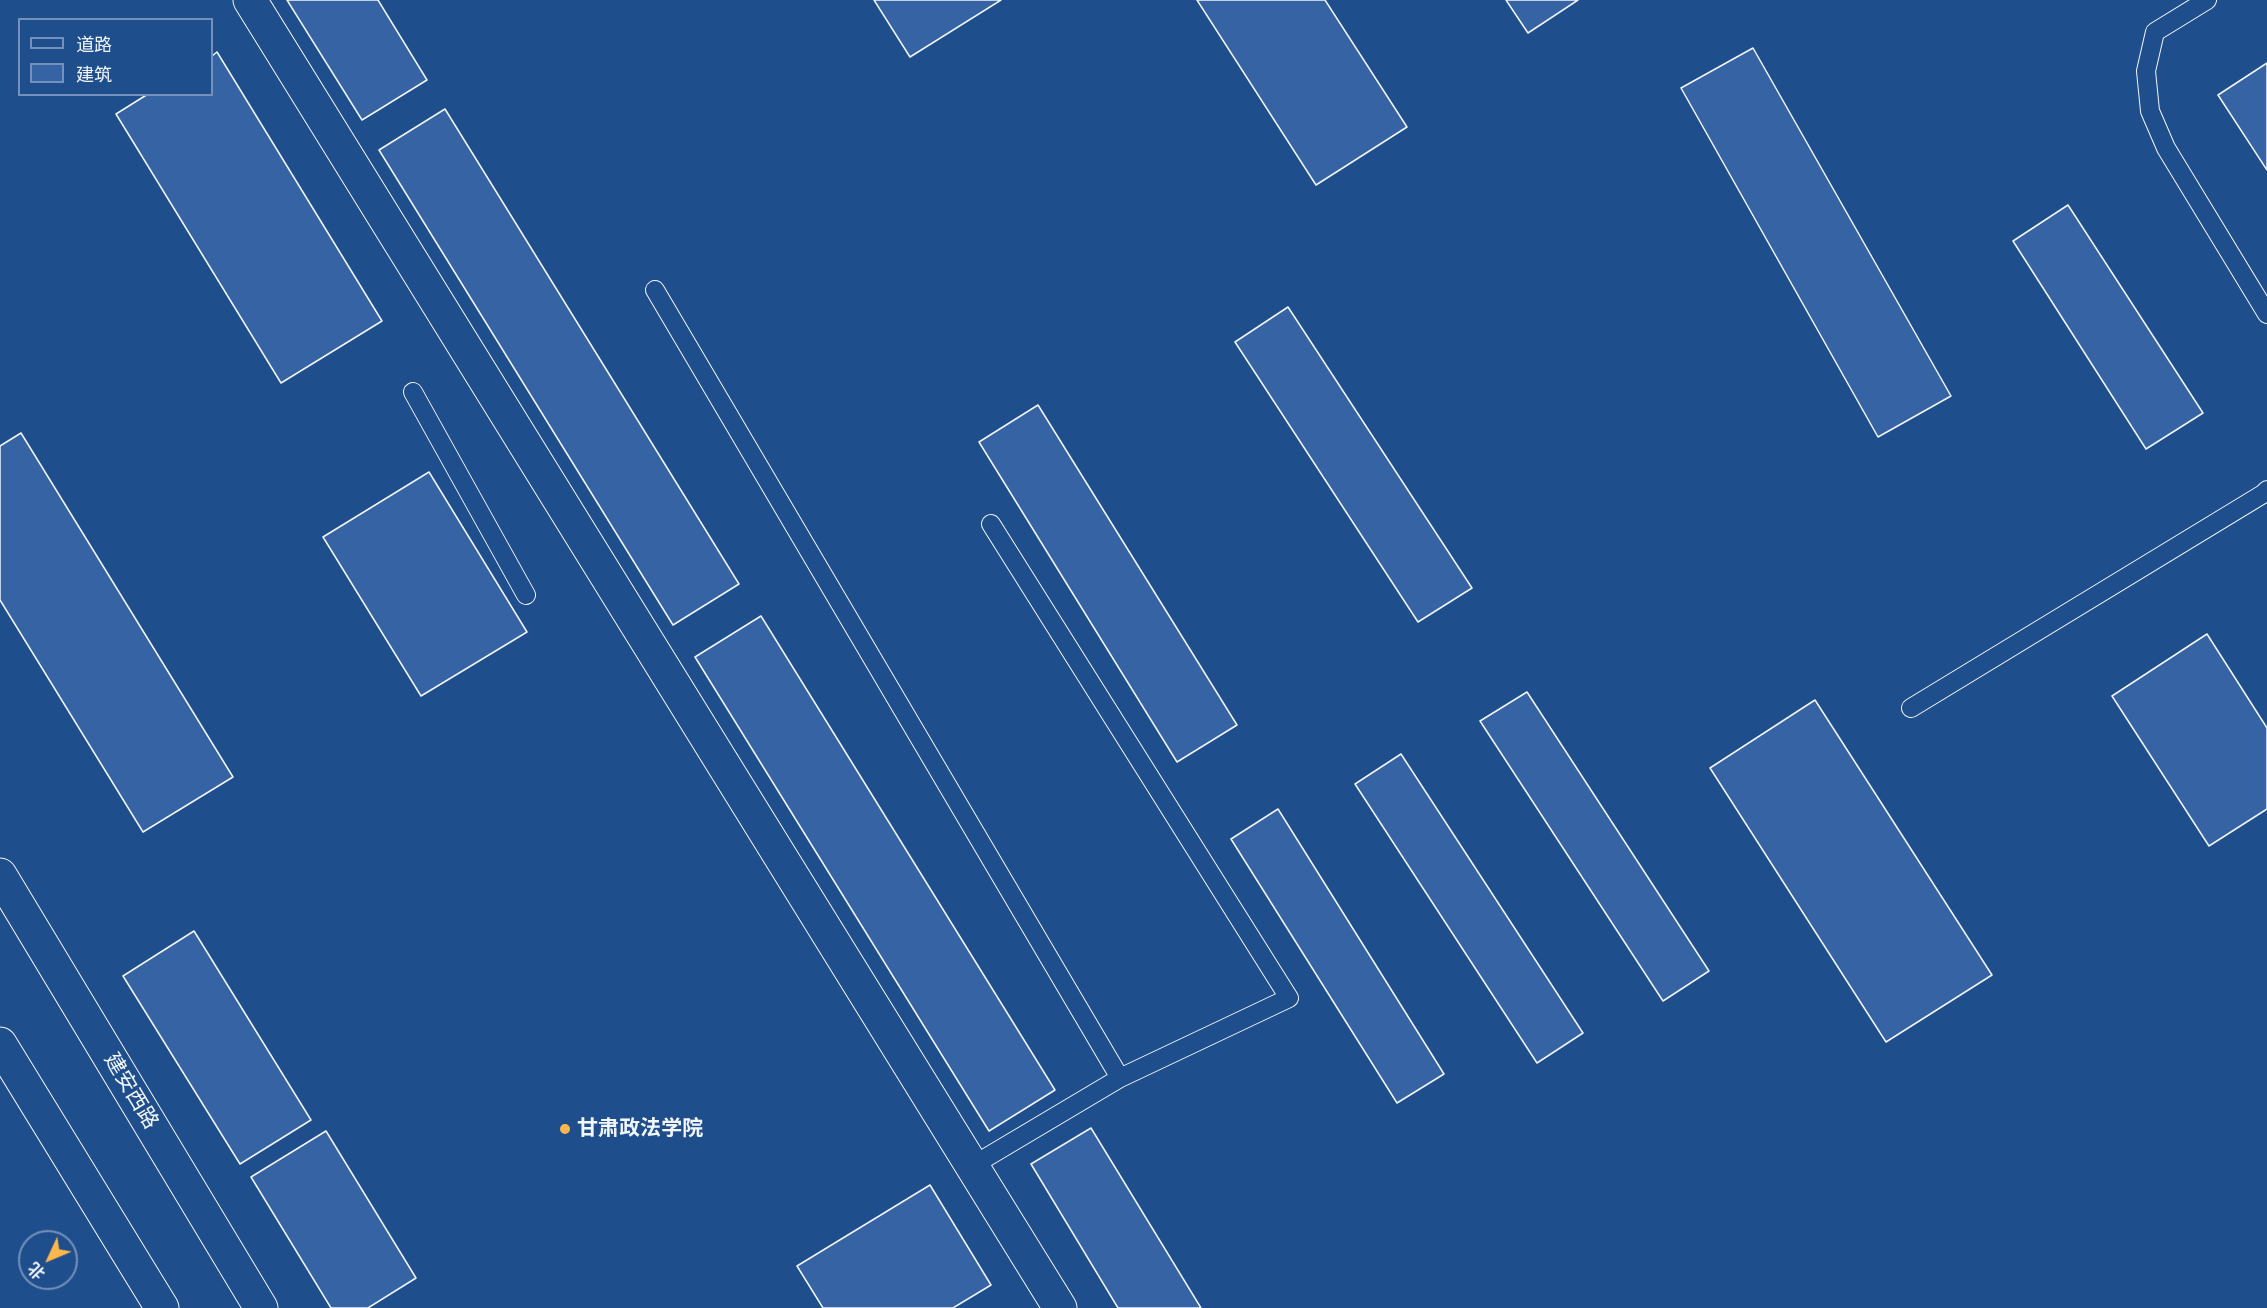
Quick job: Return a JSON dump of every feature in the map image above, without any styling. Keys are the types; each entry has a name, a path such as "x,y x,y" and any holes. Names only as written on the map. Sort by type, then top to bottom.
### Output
{"street":[{"path":"250,0 1060,1308"},
{"name":"建安西路","path":"0,875 261,1308"},
{"path":"0,1044 162,1308"}],"lane":[{"path":"2207,0 2155,32 2146,71 2150,111 2166,148 2267,314"},
{"path":"655,290 1120,1078"},
{"path":"412,392 526,595"},
{"path":"1911,708 2267,490"},
{"path":"972,1166 1120,1078 1289,998 991,524"}],"building":[{"path":"287,0 378,0 427,80 362,120"},
{"path":"874,0 1001,0 910,57"},
{"path":"1197,0 1325,0 1407,127 1316,185"},
{"path":"1506,0 1578,0 1528,33"},
{"path":"1753,48 1951,396 1878,437 1681,88"},
{"path":"217,52 382,321 281,383 116,114 145,96 213,96 213,55"},
{"path":"2267,63 2267,170 2218,95"},
{"path":"445,109 739,584 673,625 379,150"},
{"path":"2068,205 2203,413 2146,449 2013,241"},
{"path":"1288,307 1472,588 1418,622 1235,342"},
{"path":"1038,405 1237,725 1177,762 979,442"},
{"path":"21,433 233,777 143,832 0,600 0,446"},
{"path":"429,472 527,632 421,696 323,537"},
{"path":"761,616 1055,1090 989,1131 695,657"},
{"path":"2207,634 2267,728 2267,809 2209,846 2112,696"},
{"path":"1527,692 1709,971 1663,1001 1480,721"},
{"path":"1815,700 1992,975 1886,1042 1710,768"},
{"path":"1401,754 1583,1033 1537,1063 1355,784"},
{"path":"1278,809 1444,1074 1397,1103 1231,839"},
{"path":"194,931 311,1120 240,1164 123,976"},
{"path":"1091,1128 1201,1308 1118,1308 1031,1164"},
{"path":"326,1131 416,1278 368,1308 331,1308 251,1177"},
{"path":"930,1185 991,1285 953,1308 823,1308 797,1266"}],"place":[{"name":"甘肃政法学院","path":"565,1129"}]}
